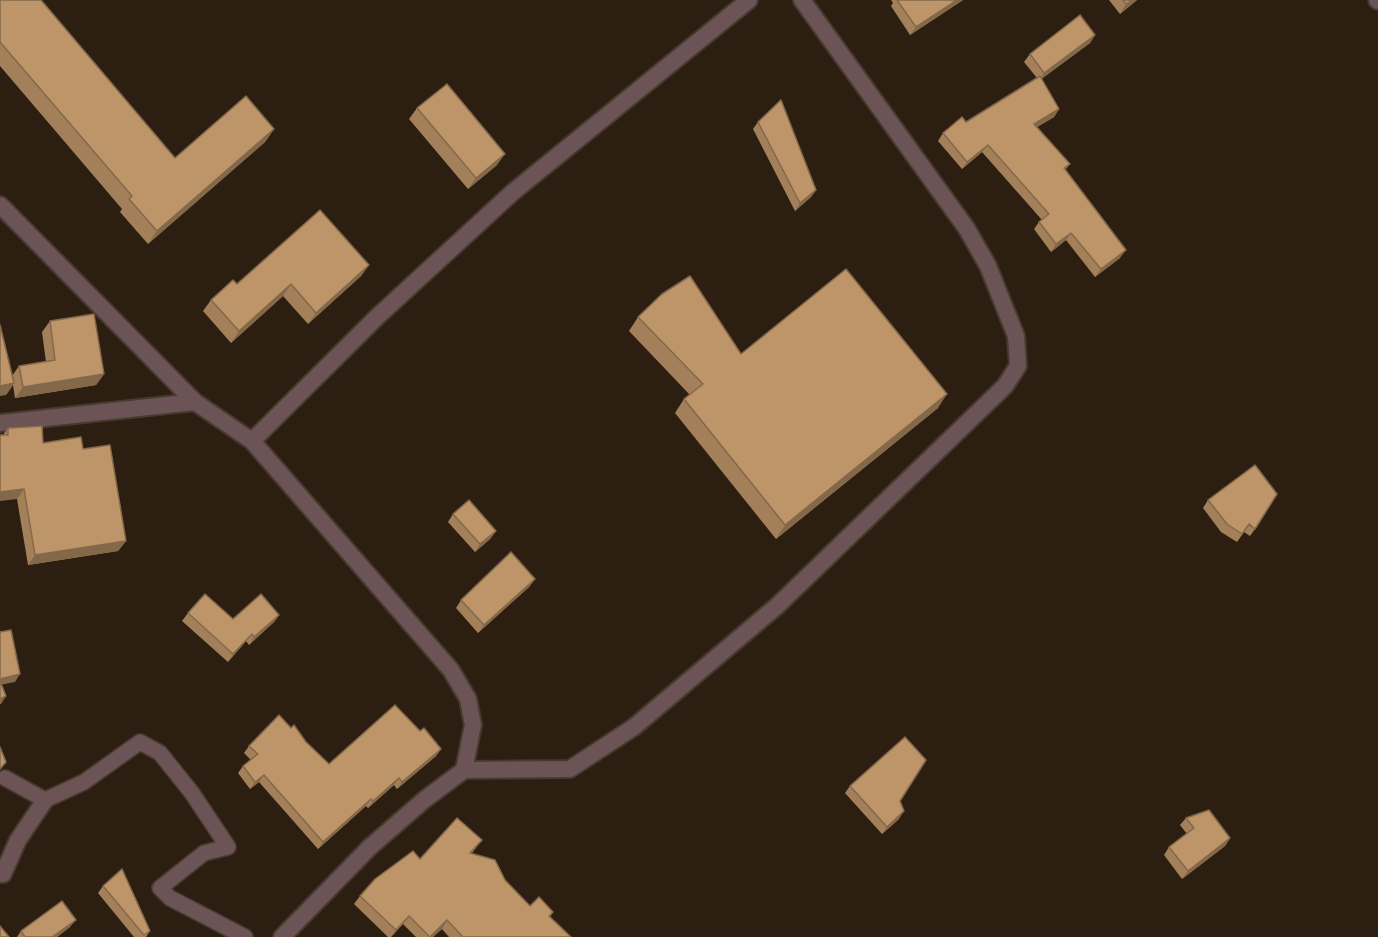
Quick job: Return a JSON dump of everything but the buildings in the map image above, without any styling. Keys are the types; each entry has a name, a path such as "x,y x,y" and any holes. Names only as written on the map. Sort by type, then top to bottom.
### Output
{"street":[{"path":"252,441 377,317 513,192 749,0"},
{"path":"282,937 370,847 424,800 464,770 570,769 634,727 777,606 1005,386 1018,366 1016,336 988,266 967,229 802,0"},
{"path":"0,205 65,274 195,402 252,441 451,670 468,699 473,725 464,770"},
{"path":"0,423 195,402"},
{"path":"0,874 3,874 18,840 45,800"}],"lane":[{"path":"5,778 45,800 84,782 140,742 160,753 192,793 228,847 204,853 160,888 170,898 244,937"}]}
